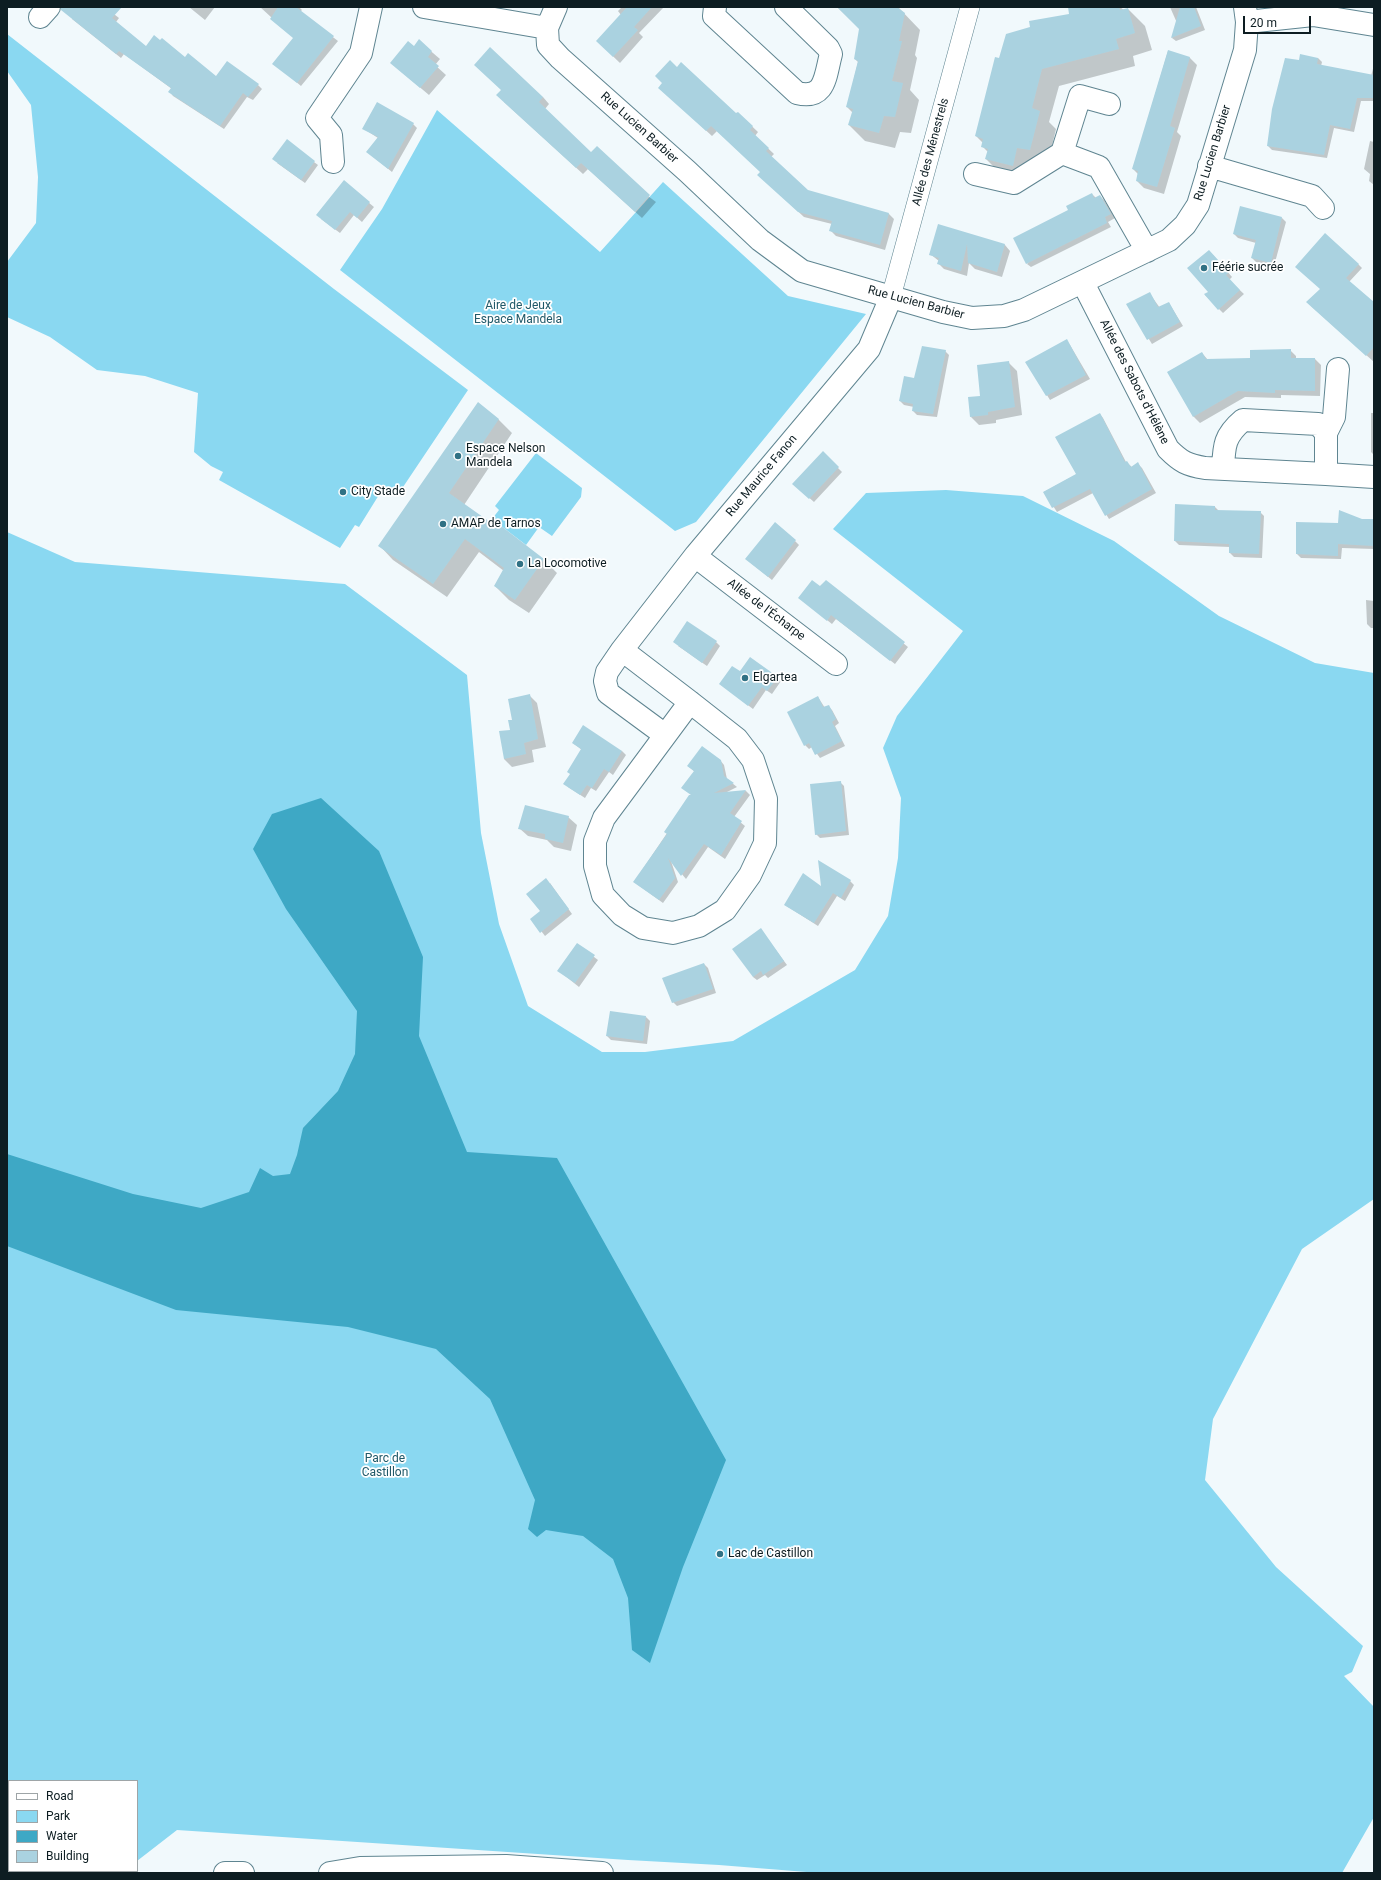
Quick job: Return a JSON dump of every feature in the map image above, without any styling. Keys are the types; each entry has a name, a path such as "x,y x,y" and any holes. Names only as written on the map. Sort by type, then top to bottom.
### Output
{"street":[{"path":"333,162 331,135 317,118 361,53 371,7"},
{"path":"424,7 547,28 556,7"},
{"path":"715,7 714,16 797,93 817,93 823,86 831,54 828,48 786,7"},
{"name":"Allée des Ménestrels","path":"891,297 970,7"},
{"path":"1246,15 1313,15 1348,13 1374,25"},
{"name":"Rue Lucien Barbier","path":"547,28 548,45 560,58 687,171 760,240 802,271 943,312 972,318 1004,316 1024,310 1083,283 1169,240 1185,225 1198,205 1245,50 1246,15"},
{"path":"975,174 1014,184 1062,153 1080,96 1109,104"},
{"path":"1062,153 1099,167 1148,250"},
{"path":"1209,166 1312,196 1323,208"},
{"name":"Allée des Sabots d'Hélène","path":"1083,283 1168,449 1179,459 1190,466 1374,477"},
{"name":"Rue Maurice Fanon","path":"665,735 608,693 605,681 607,672 622,650 696,556 869,349 891,297"},
{"path":"1326,474 1326,433 1334,417 1338,369"},
{"path":"1223,469 1224,444 1231,430 1243,420 1318,424 1326,433"},
{"name":"Allée de l'Écharpe","path":"696,556 836,664"},
{"path":"622,650 690,702 737,739 753,760 766,799 765,843 750,875 725,910 699,926 673,933 643,928 622,915 603,895 595,866 595,841 604,818 690,702"},
{"path":"330,1873 360,1868 506,1866 602,1873"},
{"path":"225,1873 243,1873"}],"green space":[{"path":"7,34 334,289 468,390 397,496 382,490 359,527 355,525 340,548 219,480 223,472 211,466 194,452 198,393 145,376 97,370 50,337 7,317 7,262 36,223 38,177 31,105 7,71"},
{"name":"Aire de Jeux Espace Mandela","path":"437,110 600,252 663,182 788,296 866,314 696,522 675,531 340,270 382,209"},
{"path":"536,453 582,488 581,497 552,536 539,527 526,545 492,519 499,510 495,506"},
{"name":"Parc de Castillon","path":"946,490 1023,496 1114,541 1219,616 1315,663 1374,673 1374,1199 1302,1249 1213,1419 1205,1480 1276,1567 1363,1646 1352,1672 1344,1676 1374,1707 1374,1817 1342,1873 819,1873 719,1865 177,1830 138,1860 138,1780 8,1780 7,1868 7,532 75,562 345,584 467,675 481,833 499,924 528,1006 602,1052 645,1052 733,1041 855,970 888,916 898,858 901,798 883,748 897,716 963,631 833,529 866,493"}],"water":[{"name":"Lac de Castillon","path":"321,798 379,851 423,957 419,1036 467,1152 557,1158 726,1460 683,1567 650,1663 632,1650 628,1598 613,1559 583,1536 546,1530 537,1537 528,1529 535,1500 490,1399 436,1349 348,1327 176,1310 7,1246 7,1154 133,1194 201,1208 249,1192 260,1168 273,1176 290,1174 297,1155 303,1128 338,1091 355,1054 357,1011 286,909 253,849 272,814"}],"building":[{"path":"61,7 122,7 112,18 146,46 154,35 160,40 162,38 185,57 188,53 216,76 227,61 259,84 248,97 243,93 220,126 168,92 171,88 119,51 116,54 61,10"},
{"path":"278,7 296,7 334,36 297,83 272,64 293,38 270,19"},
{"path":"627,7 652,7 634,27 638,30 613,57 596,41"},
{"path":"837,7 897,7 905,13 899,41 902,41 892,81 903,83 895,117 884,116 879,133 848,125 853,109 846,107 858,61 854,59 859,29"},
{"path":"1068,7 1119,7 1120,10 1128,8 1135,33 1116,39 1119,49 1042,69 1032,108 1040,111 1030,150 1017,148 1013,166 985,159 988,149 981,147 983,139 975,136 995,57 999,58 1006,34 1030,27 1029,21 1069,14"},
{"path":"1180,7 1194,7 1201,26 1171,38"},
{"path":"419,39 432,51 428,57 439,66 420,88 390,63 408,41 414,46"},
{"path":"490,47 543,97 539,102 591,152 597,146 650,195 635,212 581,163 576,168 496,95 501,90 474,65"},
{"path":"1168,50 1190,57 1170,126 1175,128 1157,187 1136,181 1138,171 1132,169"},
{"path":"1300,54 1318,58 1317,64 1374,75 1374,98 1357,98 1350,129 1330,125 1324,155 1267,146 1272,109 1285,58 1299,60"},
{"path":"670,60 677,67 681,62 736,113 738,112 753,126 750,130 769,148 766,151 808,190 889,213 880,245 829,231 832,221 798,212 757,175 760,172 711,126 706,131 658,88 662,83 655,76"},
{"path":"377,102 414,123 388,169 366,152 378,137 362,129"},
{"path":"287,139 315,161 301,180 272,159"},
{"path":"344,180 370,202 357,218 350,212 335,230 316,215"},
{"path":"1092,193 1094,198 1100,195 1111,214 1105,217 1107,223 1026,264 1013,238 1068,210 1066,206"},
{"path":"1240,206 1282,217 1271,263 1251,258 1256,240 1233,234"},
{"path":"938,224 1005,244 997,272 968,263 967,244 961,271 937,264 939,258 929,255"},
{"path":"1325,233 1359,264 1346,278 1374,302 1374,347 1366,356 1306,302 1320,289 1295,267"},
{"path":"1209,250 1229,272 1226,275 1240,290 1218,310 1204,294 1208,292 1187,268"},
{"path":"1150,292 1158,307 1169,302 1180,322 1147,340 1126,304"},
{"path":"1067,339 1086,375 1046,396 1025,362"},
{"path":"922,346 946,350 933,414 912,411 913,404 899,401 904,376 914,378"},
{"path":"1291,349 1291,358 1315,358 1315,391 1275,390 1275,393 1238,391 1193,417 1167,372 1202,352 1206,359 1250,358 1250,350"},
{"path":"1009,361 1015,407 988,412 988,415 970,417 968,397 980,396 977,365"},
{"name":"Espace Nelson Mandela","path":"478,402 499,419 449,493 490,522 492,519 544,559 515,600 494,586 504,568 465,539 433,584 378,546"},
{"path":"1100,413 1125,462 1127,461 1131,467 1138,462 1152,489 1105,516 1090,489 1052,508 1043,492 1076,474 1055,437"},
{"path":"823,451 839,467 809,499 792,484"},
{"path":"1175,504 1215,506 1215,510 1261,511 1259,554 1229,553 1229,544 1174,541"},
{"path":"1339,510 1362,519 1374,519 1374,546 1338,544 1338,556 1296,554 1296,522 1338,523"},
{"path":"775,522 796,540 768,577 745,559"},
{"path":"812,580 820,586 826,580 905,642 890,661 831,615 827,621 798,598"},
{"path":"687,621 717,641 702,663 673,642"},
{"name":"Elgartea","path":"750,657 778,677 767,691 762,687 748,706 719,684 732,666 740,671"},
{"path":"530,694 538,739 524,743 526,754 504,759 499,731 510,730 508,720 512,720 508,699"},
{"path":"818,696 823,707 829,705 836,719 832,722 842,741 815,755 809,743 804,746 787,712"},
{"path":"583,725 622,751 609,772 604,769 592,788 587,785 580,795 563,784 570,774 567,772 581,749 572,743"},
{"path":"702,746 721,760 724,776 734,783 714,793 746,790 730,813 742,821 721,855 704,844 681,876 668,858 675,878 659,900 633,882 667,834 664,832 689,795 691,795 681,788 694,771 687,766"},
{"path":"841,781 846,831 815,835 810,784"},
{"path":"525,805 569,816 563,843 545,839 545,834 518,829"},
{"path":"818,860 851,880 841,898 833,893 814,923 784,905 803,873 821,886"},
{"path":"546,878 569,909 540,933 530,919 540,911 526,894"},
{"path":"761,928 784,961 763,975 761,971 753,977 732,949"},
{"path":"577,943 595,955 575,983 557,971"},
{"path":"704,963 713,989 672,1003 662,978"},
{"path":"610,1011 646,1016 643,1041 606,1036"}],"place":[{"name":"Féérie sucrée","path":"1204,268"},
{"name":"Espace Nelson Mandela","path":"458,456"},
{"name":"City Stade","path":"343,492"},
{"name":"AMAP de Tarnos","path":"443,524"},
{"name":"La Locomotive","path":"520,564"},
{"name":"Elgartea","path":"745,678"},
{"name":"Lac de Castillon","path":"720,1554"}]}
